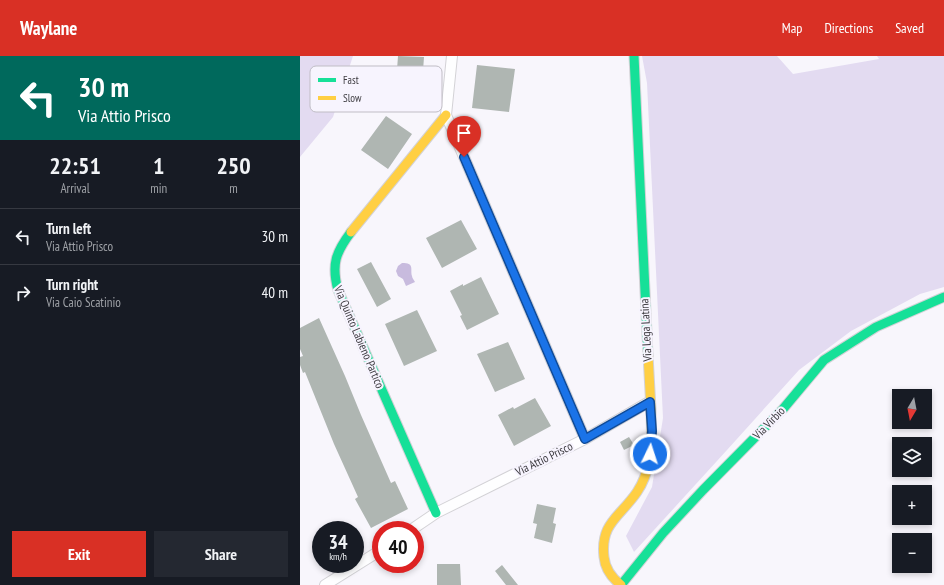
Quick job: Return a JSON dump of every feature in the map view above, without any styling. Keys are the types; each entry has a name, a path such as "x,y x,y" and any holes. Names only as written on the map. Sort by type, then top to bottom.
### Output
{"street":[{"path":"452,56 446,115 585,439"},
{"name":"Via Lega Latina","path":"621,585 615,580 605,562 603,544 610,523 623,510 642,483 648,468 652,439 634,56"},
{"name":"Via Quinto Labieno Partico","path":"436,513 338,290 335,282 335,271 337,256 343,244 446,115"},
{"name":"Via Virbio","path":"621,585 663,534 708,485 783,409 824,360 876,327 944,297"},
{"name":"Via Attio Prisco","path":"424,521 436,513 585,439 650,402"},
{"path":"325,585 372,556"}],"shaded area":[{"path":"300,56 353,56 350,66 310,66 310,112 335,112 333,117 300,157"},
{"path":"642,56 777,56 793,74 879,59 877,56 944,56 944,287 920,294 851,331 799,370 634,552 626,536 652,487 663,418 647,83"},
{"path":"402,263 410,265 412,277 415,282 406,286 403,279 398,276 396,271 398,266"}],"building":[{"path":"398,56 424,57 423,66 397,66"},
{"path":"477,65 515,69 509,112 472,108"},
{"path":"386,116 412,134 388,169 361,150"},
{"path":"461,220 477,249 442,268 426,238"},
{"path":"371,262 391,299 377,307 357,269"},
{"path":"481,277 499,314 467,330 460,316 462,315 450,291"},
{"path":"417,310 437,351 404,366 385,324"},
{"path":"319,318 391,483 395,481 408,509 385,521 372,521 371,528 355,499 358,497 334,444 305,372 303,373 300,365 300,357 303,356 300,349 300,328"},
{"path":"508,342 525,379 495,392 477,354"},
{"path":"535,398 551,426 514,446 498,415 513,407 514,409"},
{"path":"629,437 634,445 624,450 620,442"},
{"path":"537,504 556,508 553,523 556,524 552,543 534,538 537,524 533,523"},
{"path":"437,564 460,564 461,585 437,585"},
{"path":"502,565 518,585 506,585 495,571"}],"traffic: fast":[{"path":"634,56 648,355"},
{"path":"351,232 338,252 336,259 335,273 338,290 436,513"},
{"path":"621,585 663,533 783,409 824,360 876,327 944,297"}],"traffic: slow":[{"path":"351,232 446,115"},
{"path":"621,585 607,569 604,557 605,536 613,521 637,492 644,478 648,465 652,435 648,355"}],"route":[{"path":"464,157 585,439 650,402 652,439 650,454"}]}
